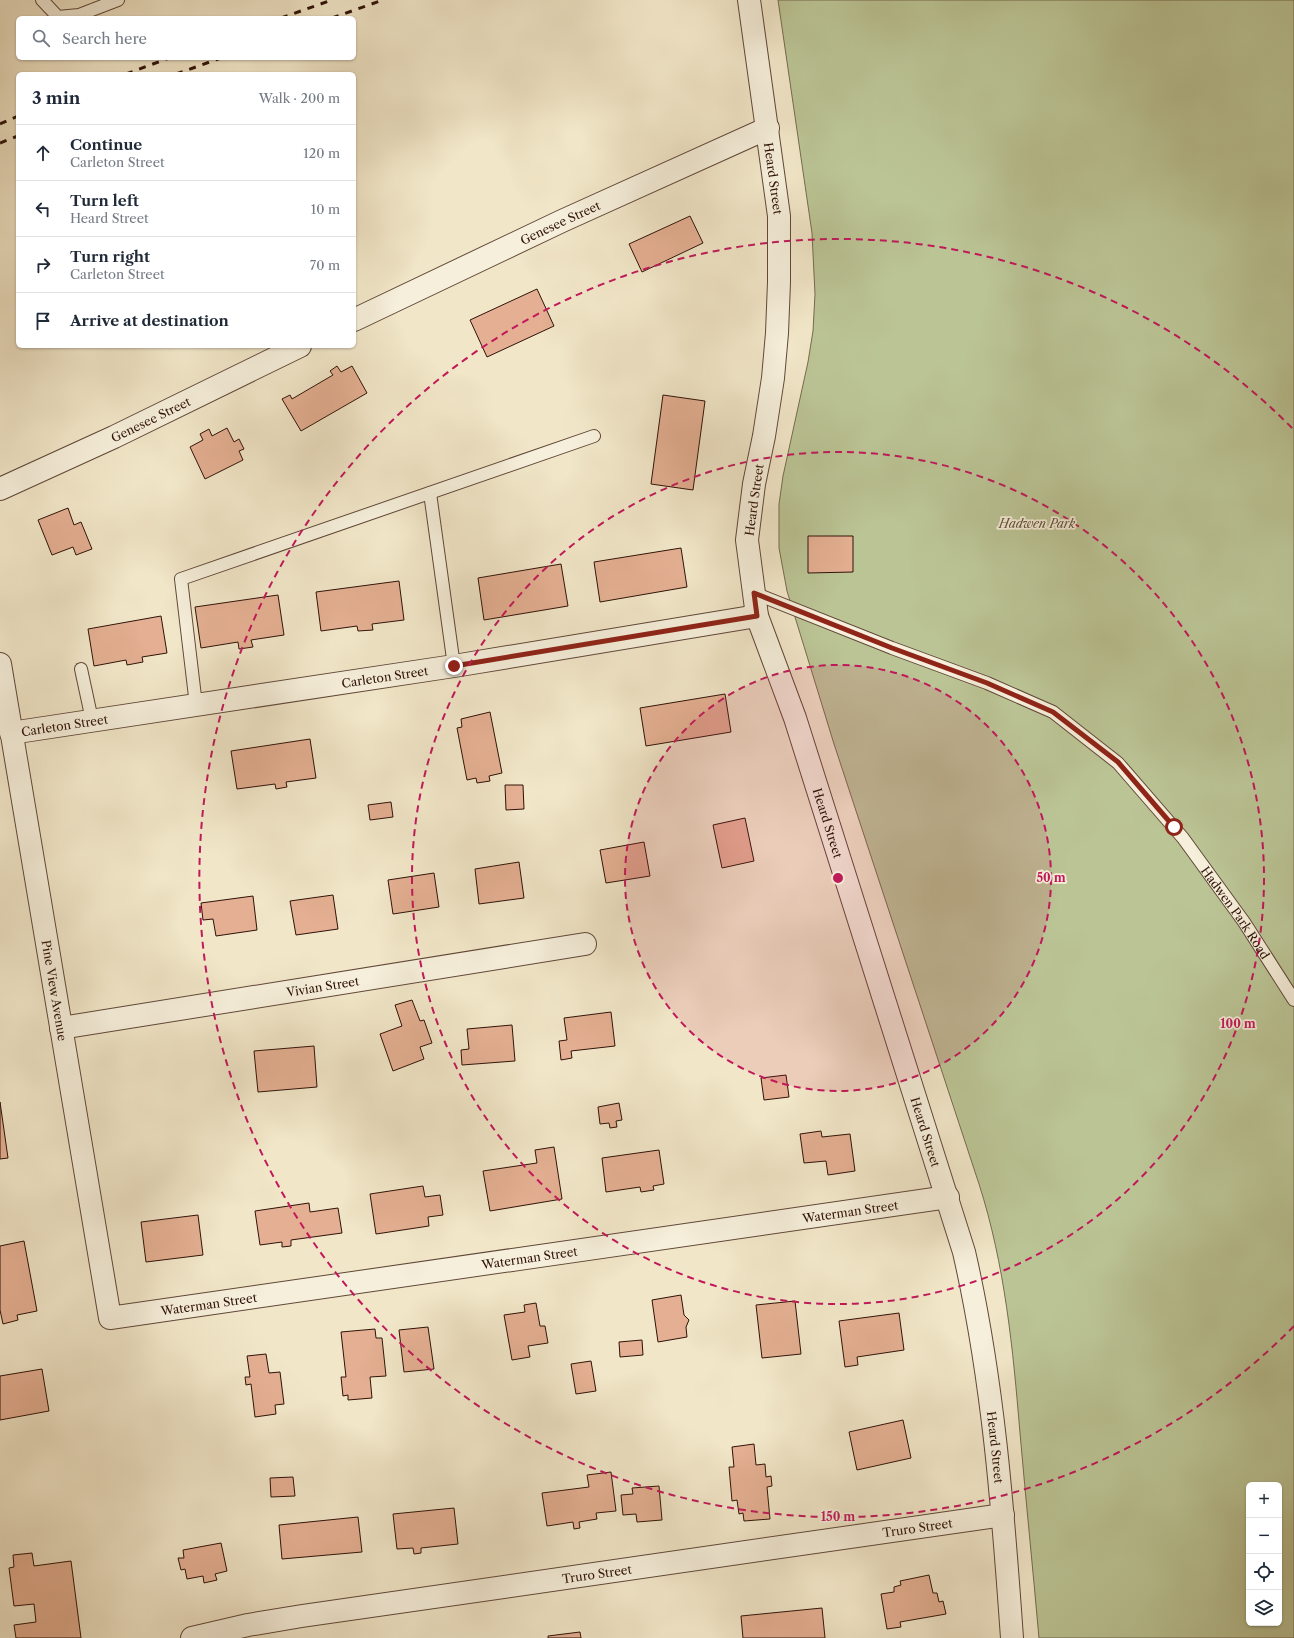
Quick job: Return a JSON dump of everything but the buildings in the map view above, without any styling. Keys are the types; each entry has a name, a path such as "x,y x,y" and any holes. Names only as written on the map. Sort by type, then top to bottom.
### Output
{"street":[{"name":"Heard Street","path":"749,0 768,128 779,216 779,282 773,378 764,436 754,484 747,540 757,616 795,718 948,1197 964,1252 977,1307 1003,1515 1012,1638"},
{"name":"Genesee Street","path":"356,319 562,221 768,128"},
{"name":"Genesee Street","path":"0,488 114,437 296,348"},
{"name":"Carleton Street","path":"12,733 454,666 757,616"},
{"name":"Pine View Avenue","path":"0,664 110,1318"},
{"name":"Vivian Street","path":"61,1028 585,944"},
{"name":"Waterman Street","path":"110,1318 948,1197"},
{"name":"Truro Street","path":"192,1638 248,1625 302,1616 1003,1515"}],"lane":[{"path":"42,0 57,16"},
{"path":"68,16 79,15 118,0"},
{"path":"196,705 181,579 594,436"},
{"path":"430,493 454,666"},
{"name":"Hadwen Park Road","path":"754,593 892,648 987,683 1053,712 1118,762 1174,827 1244,922 1294,1000"},
{"path":"81,669 92,720"}],"green space":[{"name":"Hadwen Park","path":"778,0 1294,0 1294,1638 1039,1638 1011,1339 1002,1276 988,1215 834,744 787,591 779,548 779,504 783,476 808,362 813,331 815,294 812,233"}],"railway":[{"path":"287,16 332,0"},
{"path":"338,16 383,0"},
{"path":"131,72 164,60"},
{"path":"182,72 215,60"},
{"path":"0,124 16,117"},
{"path":"0,143 16,137"}],"route":[{"path":"454,666 757,616 754,593 892,648 987,683 1053,712 1118,762 1174,827"}]}
